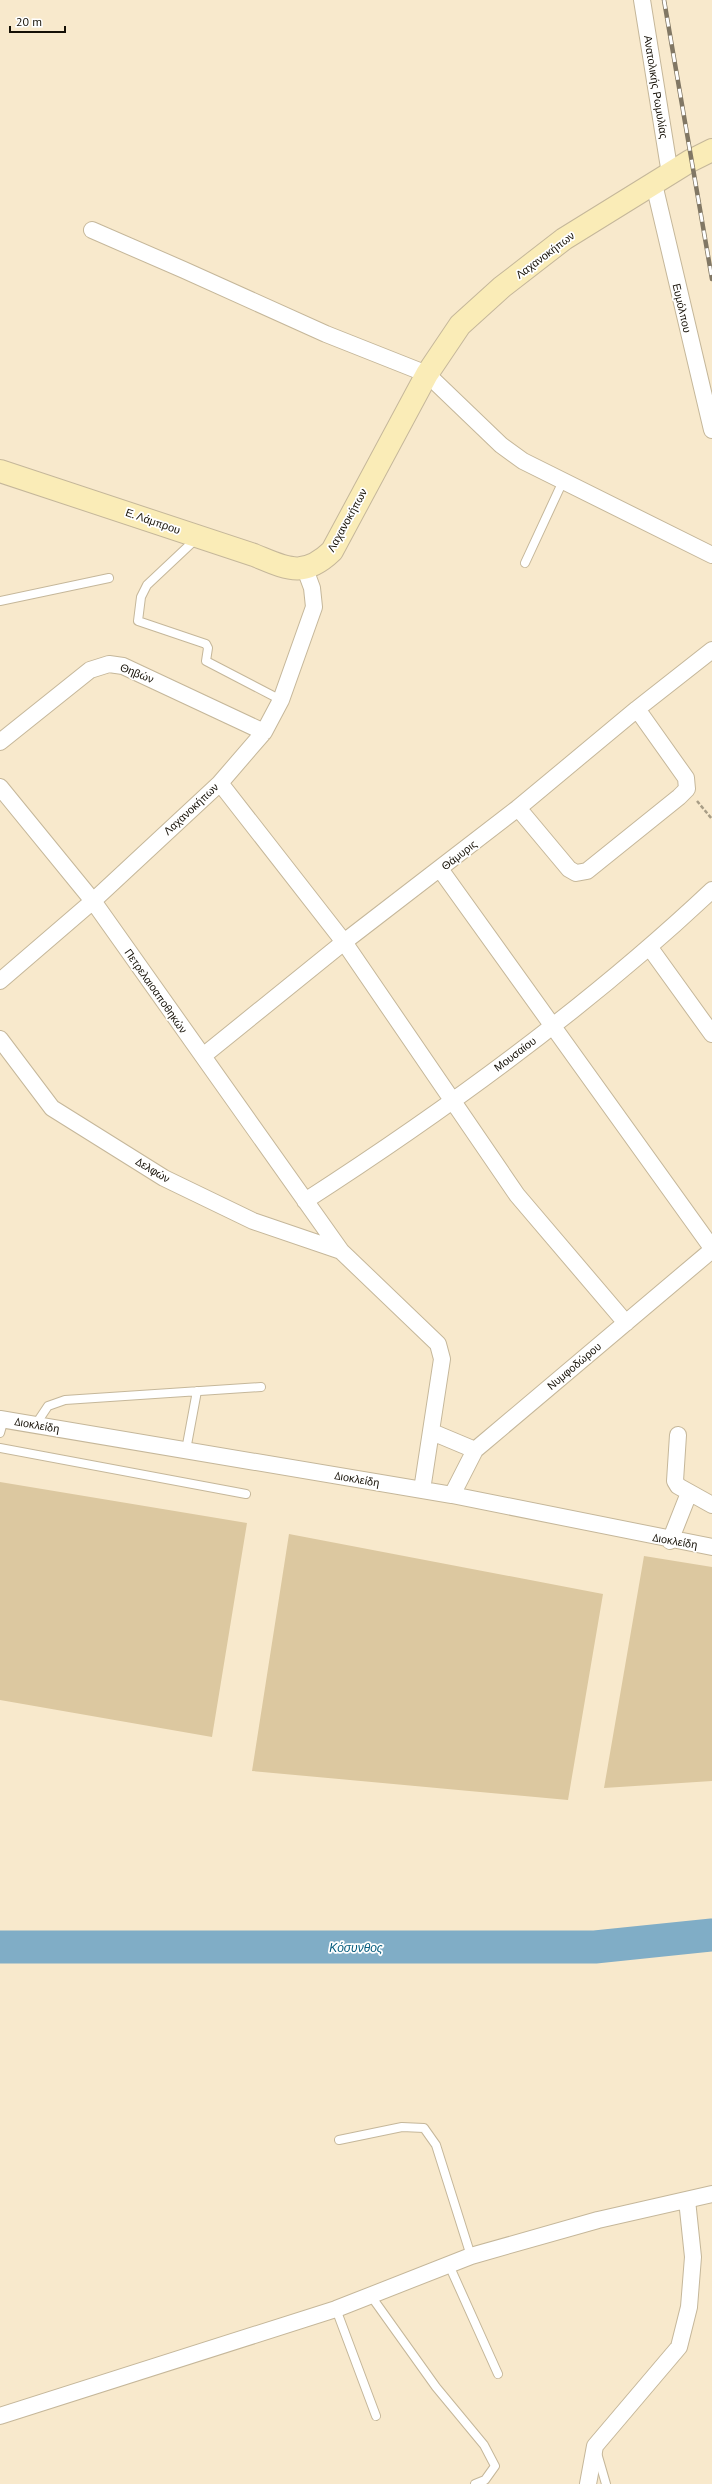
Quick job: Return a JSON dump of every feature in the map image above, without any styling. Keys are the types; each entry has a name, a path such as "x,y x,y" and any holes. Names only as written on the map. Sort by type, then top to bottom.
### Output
{"street":[{"name":"Ανατολικής Ρωμυλίας","path":"642,0 662,179"},
{"name":"Λαχανοκήπων","path":"0,981 92,901 220,783 264,732 281,700 314,607 312,588 305,569 320,562 332,551 426,374 460,325 502,287 564,240 662,179 712,150"},
{"name":"Ευμόλπου","path":"662,179 712,430"},
{"path":"92,230 326,334 426,374 501,444 523,461 712,555"},
{"name":"Ε. Λάμπρου","path":"0,471 198,536 289,570 305,569"},
{"name":"Θάμυρις","path":"203,1056 344,942 518,808 637,709 712,650"},
{"name":"Θηβών","path":"0,742 90,670 109,664 123,666 264,732"},
{"path":"518,808 569,868 576,873 587,871 687,789 686,778 637,709"},
{"path":"220,783 344,942 517,1195 626,1323"},
{"name":"Πετρελαιοαποθηκών","path":"0,787 92,901 341,1251"},
{"path":"440,869 712,1249"},
{"name":"Μουσαίου","path":"305,1201 377,1154 452,1101 552,1026 650,948 712,890"},
{"path":"650,948 712,1034"},
{"name":"Δελφών","path":"0,1039 52,1108 157,1174 253,1221 341,1251"},
{"name":"Νυμφοδώρου","path":"452,1495 475,1450 712,1249"},
{"path":"341,1251 438,1344 442,1359 422,1490"},
{"name":"Διοκλείδη","path":"1,1423 36,1424 452,1495 670,1541 712,1547"},
{"path":"432,1432 475,1450"},
{"path":"678,1435 675,1481 678,1486 712,1505"},
{"path":"670,1541 689,1492"},
{"path":"0,2416 336,2309 471,2256 598,2220 712,2194"},
{"path":"588,2484 595,2446 679,2347 689,2307 693,2257 687,2200"}],"lane":[{"path":"525,563 563,481"},
{"path":"198,536 147,585 141,597 138,620 206,644 208,648 206,662 281,700"},
{"path":"0,601 109,578"},
{"path":"36,1424 48,1406 65,1400 261,1386"},
{"path":"186,1450 196,1391"},
{"path":"0,1448 246,1494"},
{"path":"339,2140 402,2127 424,2128 436,2145 471,2256"},
{"path":"449,2265 498,2374"},
{"path":"372,2296 436,2387 484,2445 495,2466 485,2480 475,2484"},
{"path":"336,2309 376,2416"},
{"path":"595,2446 606,2484"}],"path":[{"path":"687,789 712,819"}],"shaded area":[{"path":"0,1482 247,1523 212,1737 0,1700"},
{"path":"289,1534 603,1594 568,1800 252,1771"},
{"path":"644,1556 712,1567 712,1781 604,1788"}],"waterway":[{"name":"Κόσυνθος","path":"0,1947 595,1947 712,1935"}],"railway":[{"path":"664,0 712,279"}]}
